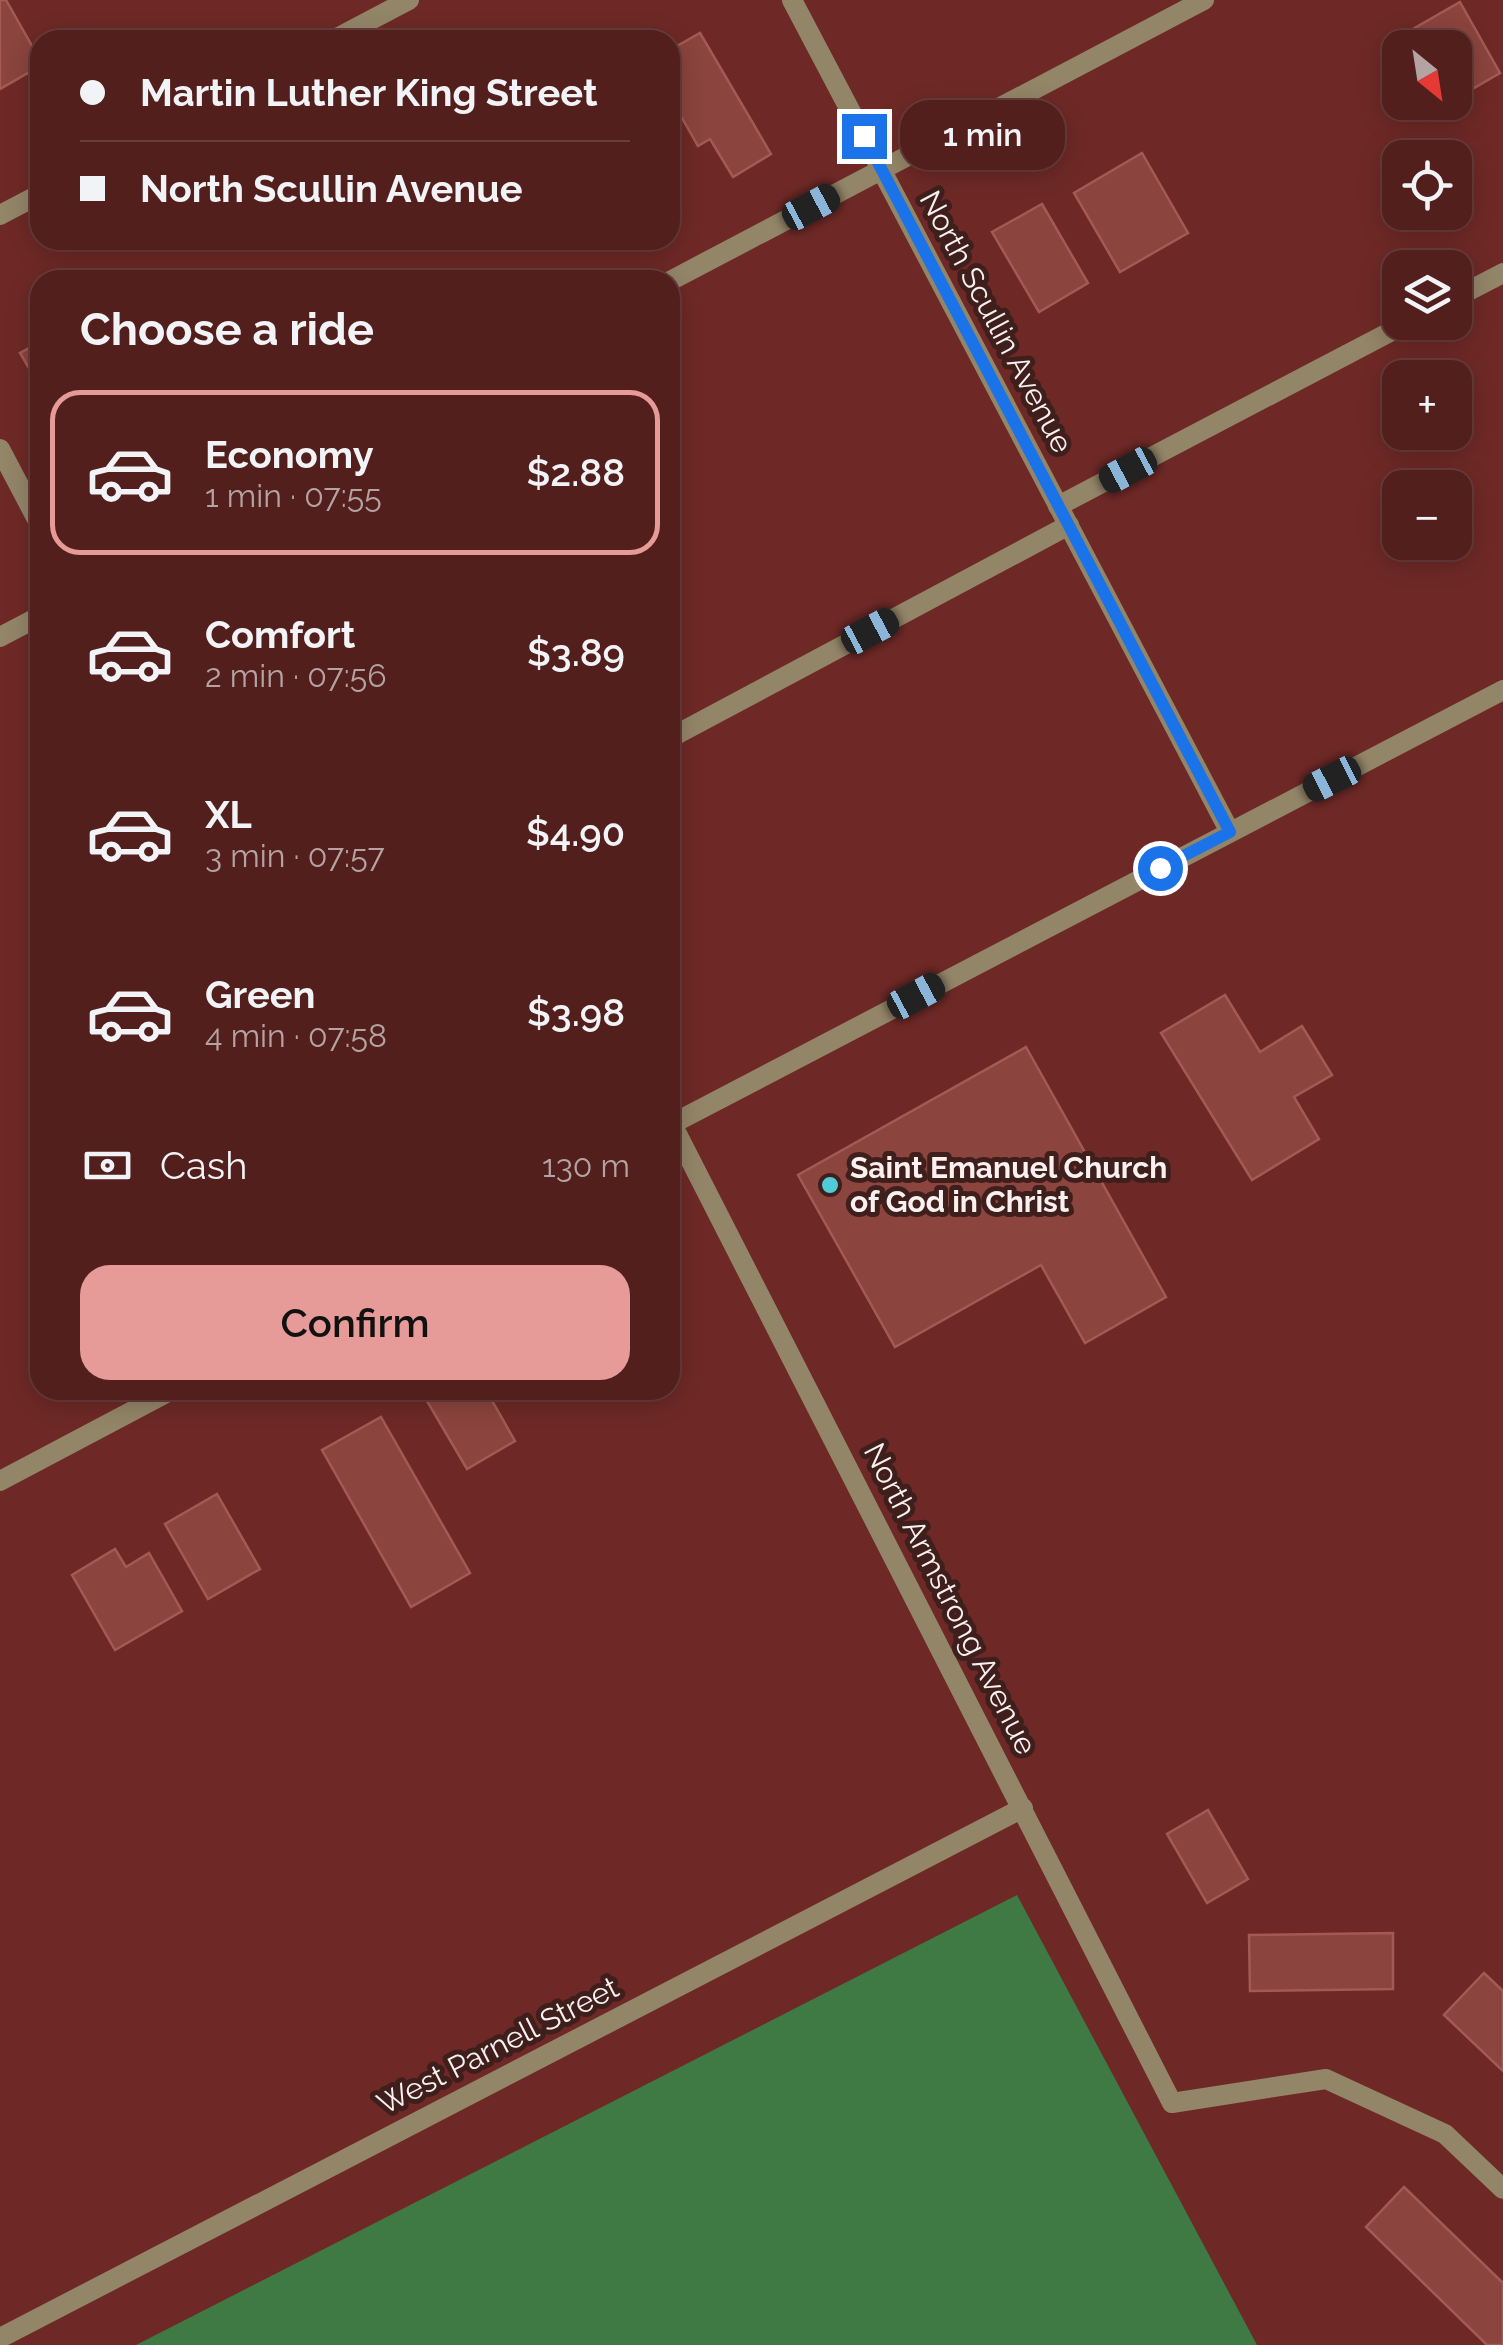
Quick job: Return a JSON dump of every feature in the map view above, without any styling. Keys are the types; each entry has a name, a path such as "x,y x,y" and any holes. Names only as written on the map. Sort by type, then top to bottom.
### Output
{"street":[{"path":"352,30 409,0"},
{"name":"North Scullin Avenue","path":"792,0 1230,832"},
{"path":"680,276 1204,0"},
{"path":"0,215 30,199"},
{"path":"1472,289 1503,273"},
{"path":"680,732 1382,337"},
{"path":"0,449 30,506"},
{"path":"0,637 30,621"},
{"path":"680,1119 1503,690"},
{"name":"North Armstrong Avenue","path":"680,1141 1172,2103 1326,2079 1445,2134 1503,2189"},
{"path":"0,1482 153,1400"},
{"name":"West Parnell Street","path":"0,2338 1024,1808"}],"green space":[{"path":"1017,1895 1257,2345 136,2345"}],"building":[{"path":"0,0 6,0 30,42 30,72 0,89"},
{"path":"1460,2 1500,73 1472,89 1472,30 1411,30"},
{"path":"700,33 771,154 733,177 710,139 698,146 680,114 680,44"},
{"path":"1142,153 1188,233 1120,272 1074,193"},
{"path":"1042,204 1088,283 1039,312 992,232"},
{"path":"30,348 30,370 20,353"},
{"path":"1225,995 1260,1052 1302,1026 1332,1075 1294,1097 1319,1139 1252,1180 1161,1033"},
{"path":"1026,1047 1166,1297 1085,1343 1041,1265 895,1347 798,1175"},
{"path":"426,1400 492,1400 515,1441 467,1469"},
{"path":"381,1417 470,1573 411,1607 322,1450"},
{"path":"217,1494 260,1569 208,1599 165,1524"},
{"path":"115,1549 126,1567 149,1553 182,1611 115,1650 72,1575"},
{"path":"1208,1810 1248,1879 1207,1903 1167,1834"},
{"path":"1393,1933 1393,1989 1250,1991 1249,1935"},
{"path":"1484,1973 1503,1991 1503,2071 1444,2015"},
{"path":"1404,2187 1503,2283 1503,2345 1487,2345 1366,2227"}],"place":[{"name":"Saint Emanuel Church of God in Christ","path":"830,1185"}],"route":[{"path":"864,136 1230,832 1160,868"}]}
